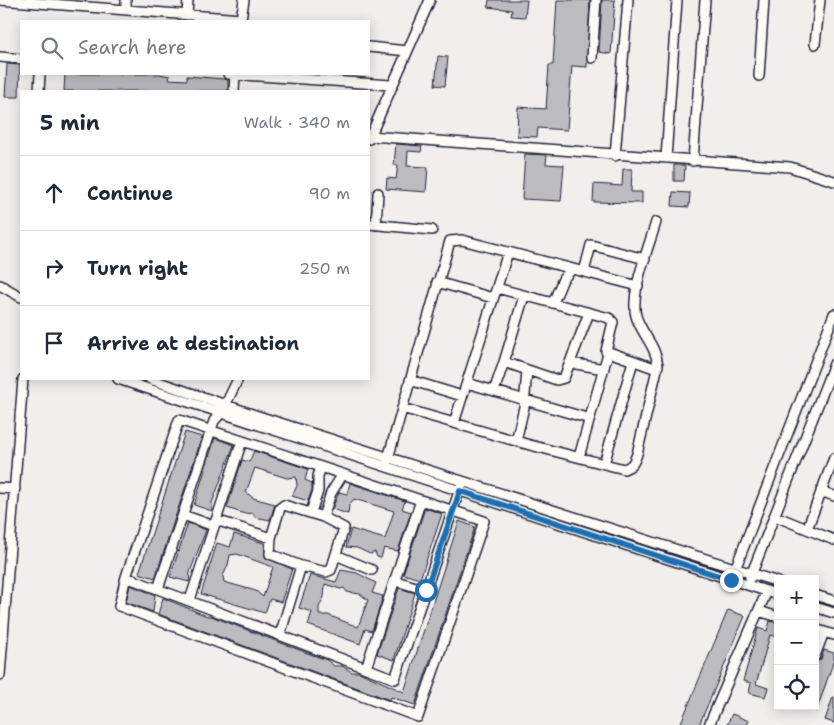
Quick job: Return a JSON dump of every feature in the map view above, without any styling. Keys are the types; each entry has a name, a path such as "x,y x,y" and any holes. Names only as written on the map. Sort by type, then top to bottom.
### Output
{"street":[{"path":"0,0 187,15 200,19 240,20 244,0"},
{"path":"126,0 126,10"},
{"path":"187,15 188,0"},
{"path":"370,136 430,0"},
{"path":"592,58 596,0"},
{"path":"615,156 628,0"},
{"path":"666,158 677,0"},
{"path":"693,161 705,0"},
{"path":"759,76 764,0"},
{"path":"815,44 820,0"},
{"path":"370,47 407,51"},
{"path":"0,57 20,59"},
{"path":"39,90 40,75"},
{"path":"234,90 235,75"},
{"path":"248,75 391,86"},
{"path":"370,138 790,167 834,181"},
{"path":"378,193 372,225 432,230"},
{"path":"402,408 516,441 624,469 634,464 657,369 656,353 637,318 634,308 638,286 656,222"},
{"path":"387,462 448,245 454,240 638,286"},
{"path":"584,272 588,249 591,245 645,259"},
{"path":"454,423 508,252"},
{"path":"553,303 563,279 572,269"},
{"path":"437,282 493,298"},
{"path":"0,285 20,296"},
{"path":"496,288 609,318 613,322 606,348 608,353 579,458"},
{"path":"494,391 524,296"},
{"path":"504,362 560,380 565,376 589,313"},
{"path":"731,580 834,314"},
{"path":"608,353 657,369"},
{"path":"604,464 633,361"},
{"path":"570,363 604,369"},
{"path":"748,585 834,364"},
{"path":"516,441 524,400 527,370"},
{"path":"0,675 23,380"},
{"path":"122,380 224,408 387,462 460,491 774,594"},
{"path":"153,380 224,408"},
{"path":"158,589 214,421 224,408 238,380"},
{"path":"410,380 462,396"},
{"path":"467,383 590,419"},
{"path":"180,420 211,431 484,522 417,718 122,608 118,602 180,420"},
{"path":"190,600 242,441"},
{"path":"807,530 834,458"},
{"path":"387,462 463,481 774,581"},
{"path":"310,512 318,491 318,476 321,467"},
{"path":"323,517 331,493 342,474"},
{"path":"126,577 190,600 393,680 396,678 463,481"},
{"path":"0,488 15,489"},
{"path":"821,491 834,496"},
{"path":"366,668 421,500"},
{"path":"287,504 323,517 344,528 329,571 301,566 270,554 270,538 282,506 287,504"},
{"path":"183,515 270,538"},
{"path":"775,516 834,540"},
{"path":"336,555 372,570"},
{"path":"280,635 301,566"},
{"path":"396,581 426,590"},
{"path":"709,725 767,591"},
{"path":"819,596 834,601"},
{"path":"819,608 834,613"},
{"path":"758,610 774,616"},
{"path":"820,631 834,635"}],"building":[{"path":"489,0 527,0 525,17 511,16 512,10 488,7"},
{"path":"557,0 590,0 587,67 572,66 567,130 538,128 537,137 517,136 518,107 546,109 549,65 553,65"},
{"path":"602,0 615,0 611,54 599,52"},
{"path":"438,56 448,57 445,86 435,85"},
{"path":"7,64 20,65 19,97 5,97"},
{"path":"65,75 165,75 170,76 169,79 187,80 187,76 228,80 228,90 64,90"},
{"path":"396,144 422,146 421,152 408,151 407,166 428,167 426,192 386,189 387,178 396,179 398,165 394,165"},
{"path":"525,154 547,155 546,164 564,165 561,201 522,199"},
{"path":"674,165 685,165 684,181 674,181"},
{"path":"623,169 632,169 631,192 642,192 642,203 593,202 594,184 622,186"},
{"path":"673,192 690,193 689,207 672,206"},
{"path":"185,432 202,437 155,578 139,573"},
{"path":"215,438 234,445 212,503 212,511 194,505"},
{"path":"254,451 308,469 305,480 312,483 312,490 308,501 292,496 297,486 296,477 287,478 255,468 246,492 253,498 275,504 270,520 255,517 253,513 245,514 227,508 242,460 249,462"},
{"path":"350,483 405,501 402,509 411,512 398,551 384,548 381,558 377,557 375,552 370,554 357,548 346,547 351,529 385,539 394,511 354,499 349,505 348,514 332,509 339,492 347,494"},
{"path":"425,508 442,514 420,579 403,574"},
{"path":"459,521 475,527 415,705 391,697 390,700 158,614 163,598 327,660 334,666 342,666 352,672 359,672 404,692"},
{"path":"188,523 206,530 190,572 189,582 170,577"},
{"path":"234,534 264,543 266,558 292,569 281,602 270,599 265,613 201,594 217,543 230,547","holes":["237,554 273,567 263,597 256,591 224,582 223,576 230,555"]},
{"path":"341,570 357,573 376,583 372,593 383,596 372,631 365,629 360,644 308,625 312,612 299,608 310,575 336,582","holes":["325,584 340,589 344,588 347,592 360,594 368,600 358,627 328,615 319,615 319,607 324,597"]},
{"path":"130,585 155,595 153,612 126,602"},
{"path":"399,588 415,593 394,660 377,654"},
{"path":"728,610 745,616 699,725 680,725"},
{"path":"770,621 774,622 774,636 770,635 756,684 768,688 765,697 749,693 751,683 743,681 758,628 767,631"},
{"path":"824,650 834,653 834,660 819,703 819,661"},
{"path":"834,697 834,723 825,720"},
{"path":"732,714 749,721 747,725 727,725"}],"route":[{"path":"426,590 460,491 731,580"}]}
